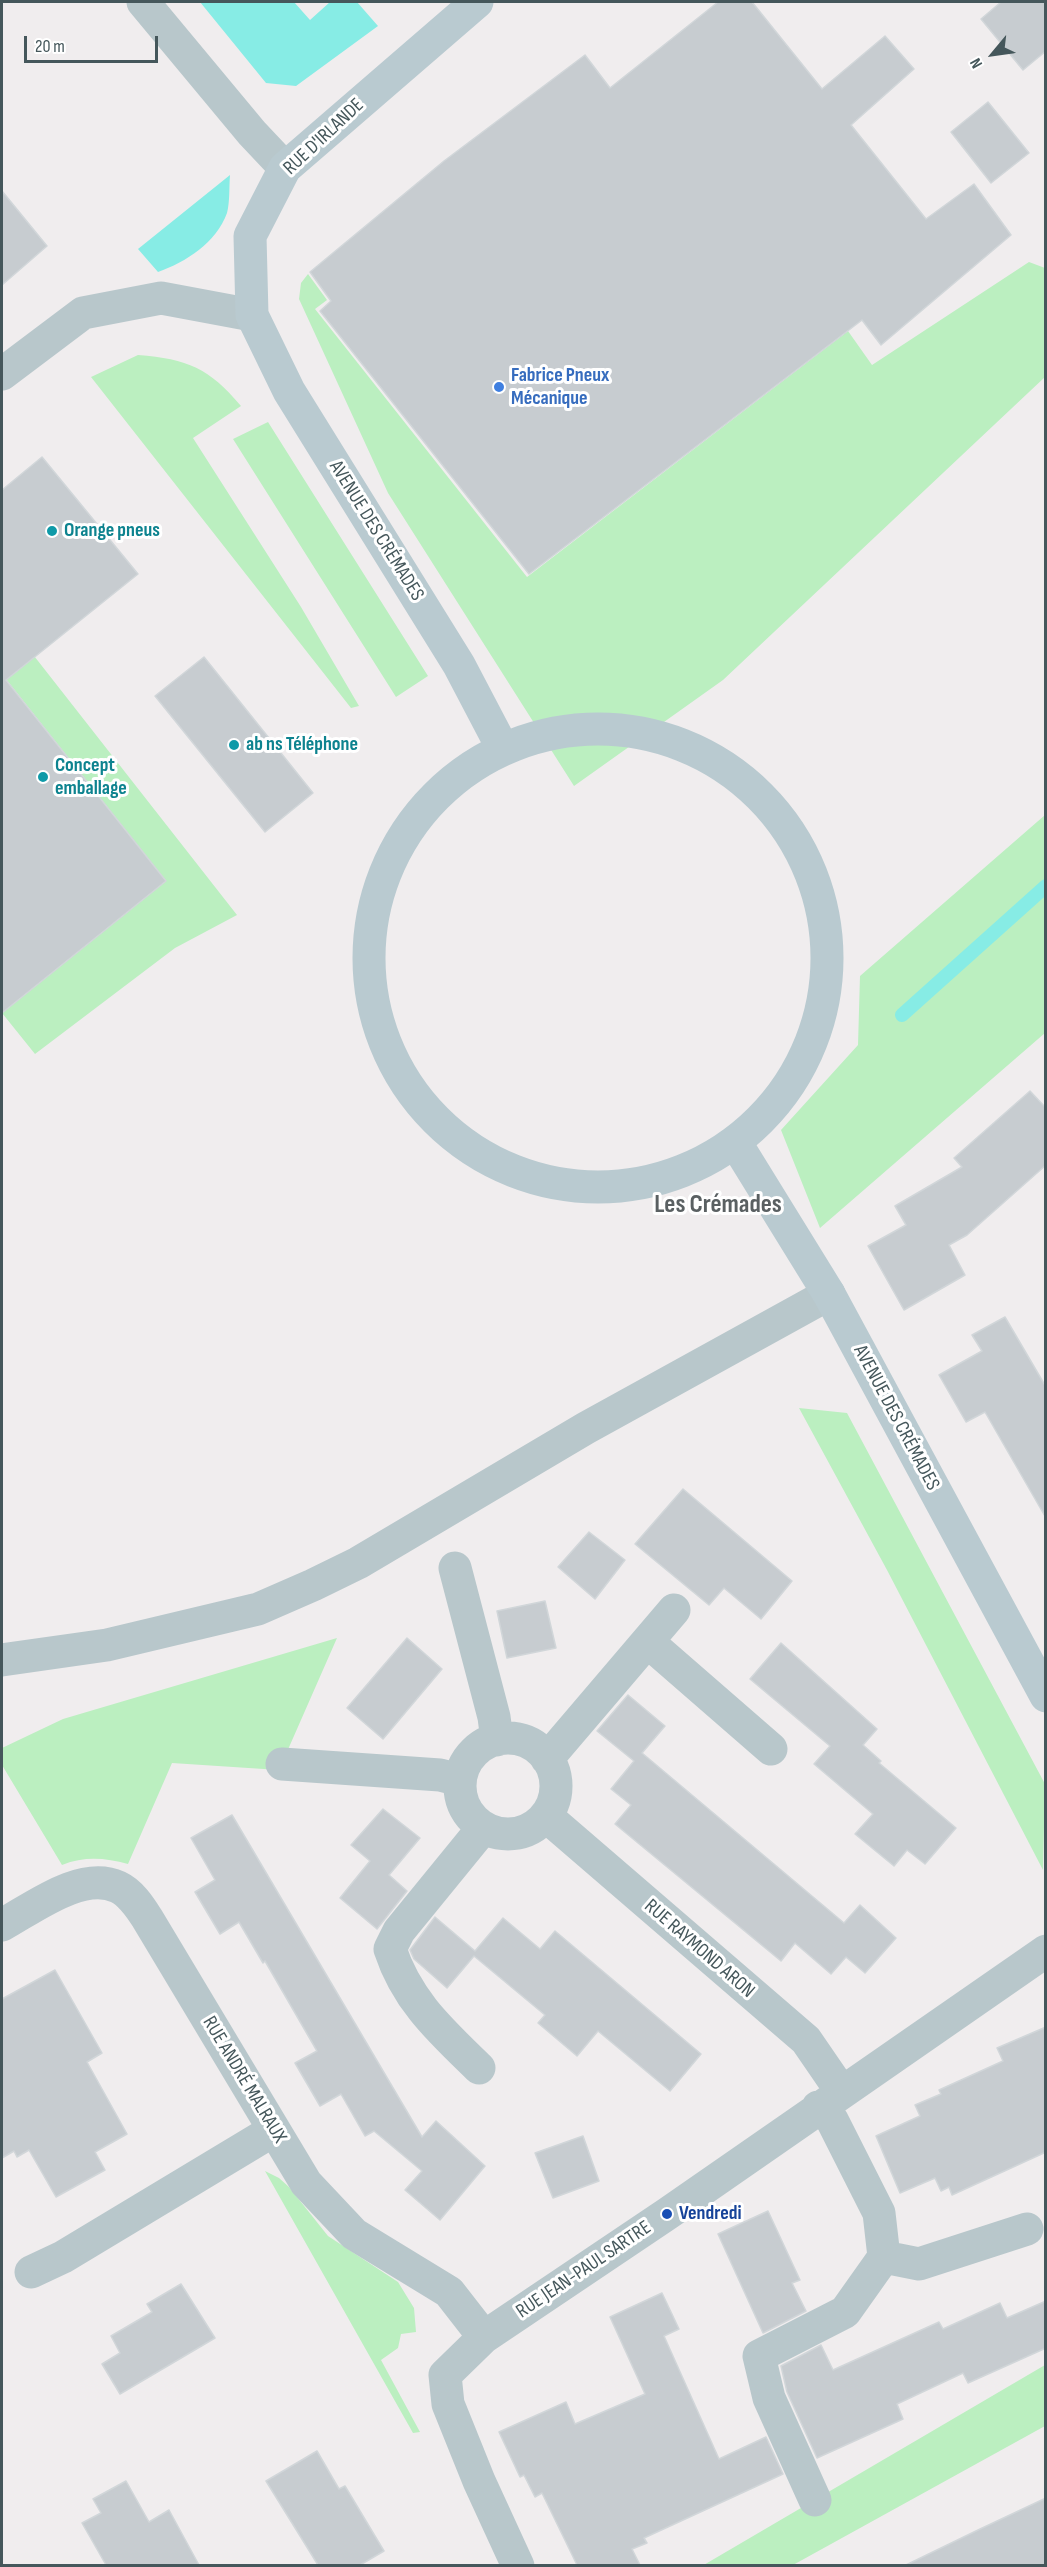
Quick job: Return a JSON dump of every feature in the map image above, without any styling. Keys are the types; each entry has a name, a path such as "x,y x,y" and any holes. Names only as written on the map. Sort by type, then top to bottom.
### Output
{"street":[{"path":"143,2 252,133 285,168"},
{"name":"RUE D'IRLANDE","path":"252,315 250,236 285,168 477,2"},
{"path":"2,374 83,314 161,298 252,315"},
{"name":"AVENUE DES CRÉMADES","path":"252,315 289,391 459,665 502,747"},
{"path":"577,727 653,734 724,764 780,816 816,880 830,953 820,1026 789,1092 738,1145 647,1186 548,1186 458,1144 393,1069 366,977 378,883 426,802 502,747 577,727"},
{"name":"AVENUE DES CRÉMADES","path":"738,1145 829,1294 1046,1696"},
{"path":"2,1660 107,1645 258,1609 313,1585 358,1563 586,1428 829,1294"},
{"path":"455,1568 494,1717 497,1740"},
{"path":"547,1759 674,1610"},
{"path":"648,1642 771,1749"},
{"path":"511,1738 525,1741 538,1748 547,1759 554,1772 556,1788 553,1803 546,1816 536,1826 510,1835 483,1828 464,1808 460,1794 460,1780 464,1766 483,1744 511,1738"},
{"path":"282,1764 440,1775 460,1780"},
{"name":"RUE RAYMOND ARON","path":"546,1816 806,2040 830,2099 832,2120 879,2213 884,2257"},
{"path":"479,2068 425,2015 398,1974 390,1949 399,1931 483,1828"},
{"name":"RUE ANDRÉ MALRAUX","path":"2,1925 74,1886 93,1882 119,1887 135,1901 147,1918 306,2182 354,2234 449,2292 484,2337"},
{"name":"RUE JEAN-PAUL SARTRE","path":"518,2565 479,2481 448,2404 446,2375 484,2337 667,2214 830,2099 1046,1952"},
{"path":"31,2272 63,2257 274,2130"},
{"path":"815,2500 770,2398 759,2356 845,2312 884,2257 919,2264 1027,2229"}],"green space":[{"path":"1029,262 1045,268 1045,377 723,680 574,786 388,493 299,299 301,283 308,274 327,300 315,309 527,577 848,331 872,365"},
{"path":"138,355 171,359 196,368 208,374 241,406 193,438 301,607 359,706 351,708 91,377"},
{"path":"268,422 428,676 396,697 233,439"},
{"path":"2,615 237,915 175,948 35,1054 2,1013 166,881 2,674"},
{"path":"1045,815 1045,1033 820,1228 781,1130 858,1045 860,976"},
{"path":"799,1408 847,1413 1045,1784 1043,1870 887,1570"},
{"path":"337,1638 279,1770 172,1763 128,1864 95,1859 79,1860 62,1865 2,1765 2,1748 63,1719"},
{"path":"265,2171 279,2178 289,2187 328,2236 398,2282 414,2308 416,2332 401,2334 398,2348 381,2360 420,2432 413,2433"},
{"path":"1045,2365 1045,2426 793,2565 702,2566"}],"water":[{"path":"200,2 294,2 310,20 330,2 357,2 378,26 296,86 266,83"},
{"path":"230,175 227,213 216,233 189,257 158,272 138,249"}],"building":[{"path":"718,2 752,2 822,89 885,36 914,69 851,125 926,219 974,184 1011,235 881,345 862,320 529,574 320,311 331,301 310,272 444,161 585,55 610,88"},
{"path":"1001,2 1046,2 1046,51 1023,70 981,19"},
{"path":"988,102 1029,153 991,183 951,132"},
{"path":"2,191 47,246 2,285"},
{"name":"Concept emballage","path":"42,457 138,574 6,680 166,881 2,1013 2,490"},
{"name":"ab ns Téléphone","path":"204,657 313,793 265,832 155,696"},
{"path":"1030,1091 1046,1108 1046,1165 967,1235 949,1245 965,1275 904,1310 868,1246 906,1225 895,1206 962,1167 954,1158"},
{"path":"1005,1317 1046,1387 1046,1518 985,1412 966,1422 939,1375 982,1351 972,1335"},
{"path":"683,1489 792,1581 761,1619 724,1588 709,1605 635,1544"},
{"path":"589,1532 625,1560 595,1599 558,1567"},
{"path":"545,1601 556,1648 507,1658 497,1611"},
{"path":"407,1638 442,1669 383,1739 347,1708"},
{"path":"781,1643 877,1729 863,1745 881,1761 879,1763 956,1828 925,1864 907,1850 894,1866 855,1834 873,1814 814,1764 830,1746 750,1679"},
{"path":"628,1695 665,1726 642,1753 844,1923 860,1905 896,1938 865,1973 846,1957 831,1974 795,1943 781,1961 615,1824 631,1805 611,1789 634,1761 597,1731"},
{"path":"383,1809 420,1838 389,1875 407,1891 377,1929 340,1898 370,1861 351,1845"},
{"path":"232,1815 422,2137 436,2121 485,2166 440,2220 405,2190 422,2171 374,2131 365,2136 341,2094 320,2106 295,2063 317,2051 265,1961 263,1963 239,1922 220,1934 195,1892 215,1880 191,1838"},
{"path":"435,1917 475,1951 503,1918 540,1949 555,1931 701,2054 670,2091 598,2031 577,2056 538,2023 545,2015 474,1956 447,1988 414,1959 410,1950"},
{"path":"55,1970 102,2053 87,2062 127,2134 95,2152 105,2170 56,2197 29,2150 17,2157 14,2151 2,2158 2,1999"},
{"path":"1046,2027 1046,2152 952,2195 949,2187 941,2191 935,2178 900,2193 876,2136 920,2116 915,2105 941,2094 939,2090 1003,2061 997,2048"},
{"path":"583,2136 599,2181 553,2198 535,2153"},
{"path":"768,2211 800,2280 792,2283 806,2311 763,2333 718,2234"},
{"path":"181,2284 215,2338 120,2394 102,2364 120,2353 111,2336 152,2312 147,2304"},
{"path":"662,2293 679,2329 664,2336 719,2459 766,2437 783,2474 644,2538 647,2543 632,2549 640,2565 577,2565 542,2493 535,2497 524,2475 520,2477 499,2432 566,2402 575,2424 645,2394 610,2317"},
{"path":"1046,2301 1046,2348 968,2383 963,2373 897,2404 903,2419 817,2458 787,2392 781,2366 821,2345 833,2370 939,2322 943,2329 1000,2303 1007,2318"},
{"path":"317,2451 339,2489 345,2486 384,2551 360,2565 318,2565 266,2481"},
{"path":"126,2481 149,2522 169,2510 199,2565 106,2565 82,2523 101,2513 93,2499"},
{"path":"1046,2498 1046,2565 906,2565 978,2530"}],"waterway":[{"path":"902,1015 1046,886"}],"place":[{"name":"Fabrice Pneux Mécanique","path":"499,387"},
{"name":"Orange pneus","path":"52,531"},
{"name":"ab ns Téléphone","path":"234,745"},
{"name":"Concept emballage","path":"43,777"},
{"name":"Vendredi","path":"667,2214"}],"district":[{"name":"Les Crémades","path":"718,1205"}]}
